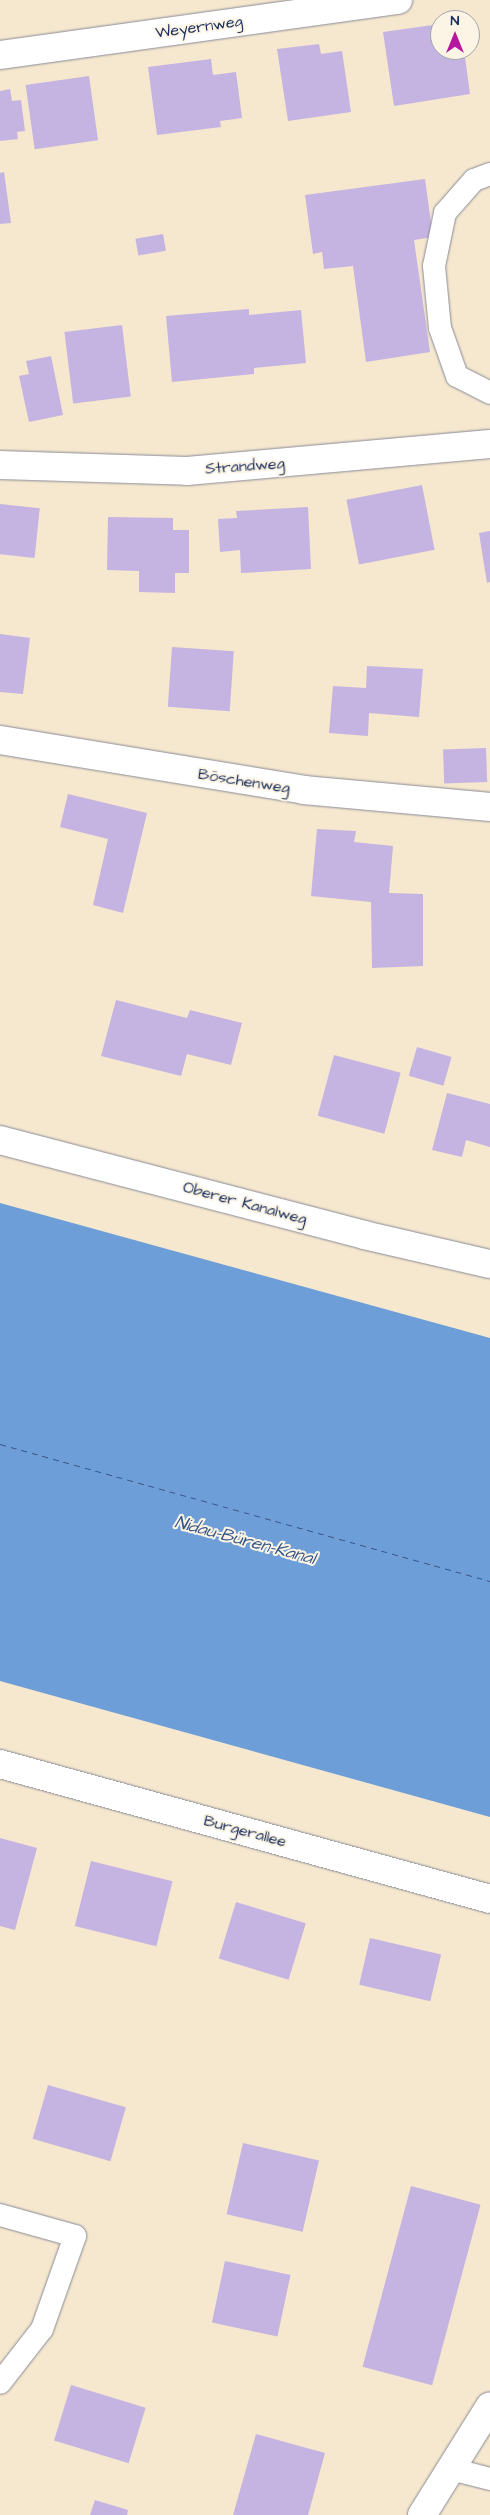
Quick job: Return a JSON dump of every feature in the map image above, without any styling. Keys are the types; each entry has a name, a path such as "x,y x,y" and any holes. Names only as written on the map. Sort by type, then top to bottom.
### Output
{"street":[{"name":"Weyernweg","path":"0,55 398,0"},
{"name":"Strandweg","path":"0,465 187,471 490,444"},
{"name":"Böschenweg","path":"0,740 304,790 490,807"},
{"name":"Oberer Kanalweg","path":"0,1140 364,1235 490,1264"},
{"name":"Burgerallee","path":"0,1764 490,1899"},
{"path":"422,2515 490,2406"}],"lane":[{"path":"490,174 474,180 445,213 434,266 440,328 457,376 490,393"},
{"path":"0,2215 75,2236 42,2329 0,2383"},
{"path":"451,2469 490,2479"}],"water":[{"name":"Nidau-Büren-Kanal","path":"0,1203 490,1338 490,1817 0,1681"}],"building":[{"path":"430,25 430,60 465,60 470,94 394,106 383,32"},
{"path":"319,44 321,54 342,51 351,112 288,121 277,49"},
{"path":"211,59 213,75 236,72 242,118 220,121 221,127 157,135 148,67"},
{"path":"89,76 98,140 35,149 26,85"},
{"path":"10,89 12,101 21,100 25,131 17,132 18,139 0,141 0,91"},
{"path":"4,172 11,223 0,224 0,173"},
{"path":"425,179 433,237 414,240 430,352 366,362 353,266 324,269 322,252 313,254 305,195"},
{"path":"163,234 166,251 138,256 135,239"},
{"path":"249,309 249,315 301,310 306,363 254,368 254,374 172,382 166,316"},
{"path":"122,325 131,396 73,404 64,332"},
{"path":"51,356 63,415 29,422 19,376 29,374 26,361"},
{"path":"422,485 435,550 359,564 346,500"},
{"path":"0,504 40,508 35,558 0,554"},
{"path":"308,507 311,569 241,573 240,550 220,552 218,519 237,518 236,511"},
{"path":"108,517 173,518 173,530 189,530 189,573 175,573 175,593 139,592 139,571 107,570"},
{"path":"490,531 490,582 487,583 479,533"},
{"path":"0,634 30,638 23,694 0,692"},
{"path":"172,647 234,651 230,711 168,707"},
{"path":"367,666 423,669 419,717 369,713 368,736 329,733 333,686 366,688"},
{"path":"486,748 487,782 444,783 443,750"},
{"path":"68,794 147,813 123,913 93,905 108,839 60,827"},
{"path":"317,829 356,831 354,842 393,846 389,893 423,894 423,966 372,968 371,902 311,896"},
{"path":"116,1000 187,1018 190,1010 242,1023 231,1065 187,1054 181,1076 101,1056"},
{"path":"417,1047 452,1057 443,1086 409,1076"},
{"path":"334,1055 401,1073 384,1134 318,1116"},
{"path":"447,1093 490,1104 490,1147 466,1140 462,1157 432,1150"},
{"path":"0,1838 37,1848 15,1930 0,1926"},
{"path":"91,1861 173,1881 156,1946 75,1926"},
{"path":"236,1902 306,1923 289,1980 219,1958"},
{"path":"370,1938 441,1954 430,2001 359,1985"},
{"path":"48,2085 126,2107 110,2161 33,2139"},
{"path":"243,2143 319,2161 303,2232 227,2214"},
{"path":"411,2186 481,2205 432,2385 363,2367"},
{"path":"225,2261 291,2275 277,2337 212,2323"},
{"path":"71,2385 146,2408 129,2463 54,2440"},
{"path":"256,2434 325,2453 308,2515 233,2515"},
{"path":"95,2500 128,2510 127,2515 90,2515"}],"ferry route":[{"path":"0,1444 490,1581"}]}
